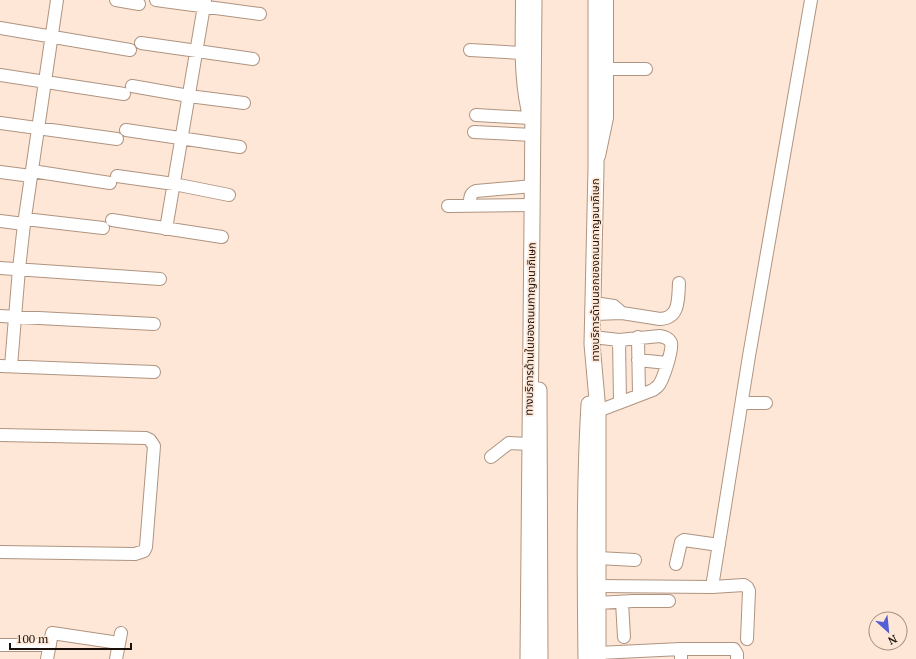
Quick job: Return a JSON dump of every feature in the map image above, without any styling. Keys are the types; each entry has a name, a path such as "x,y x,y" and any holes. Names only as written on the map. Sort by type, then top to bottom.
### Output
{"main road":[{"name":"ทางบริการด้านในของถนนกาญจนาภิเษก","path":"528,659 534,0"},
{"name":"ทางบริการด้านนอกของถนนกาญจนาภิเษก","path":"594,657 598,558 598,411 593,341 596,168 596,0"},
{"path":"531,329 538,373 540,406 540,659"},
{"path":"593,341 586,474 585,576 594,657"}],"street":[{"path":"57,0 25,221 15,317 5,366 154,372"},
{"path":"116,0 139,4"},
{"path":"156,0 204,3 260,14"},
{"path":"522,0 523,91 532,128"},
{"path":"596,168 607,118 607,0"},
{"path":"712,587 811,0"},
{"path":"166,229 204,3"},
{"path":"0,28 130,50"},
{"path":"141,43 252,59"},
{"path":"470,50 522,53"},
{"path":"608,69 646,69"},
{"path":"0,75 45,82 189,96 244,104"},
{"path":"476,115 532,128"},
{"path":"0,123 117,139"},
{"path":"474,132 532,128"},
{"path":"126,130 240,147"},
{"path":"0,172 174,184 229,195"},
{"path":"470,206 470,196 476,191 532,186"},
{"path":"448,206 532,205"},
{"path":"112,220 222,237"},
{"path":"0,221 25,221 103,228"},
{"path":"0,268 160,279"},
{"path":"594,308 614,306 622,313 660,319 666,318 675,312 679,283"},
{"path":"0,316 154,324"},
{"path":"593,341 660,336 669,340 671,347 667,363 658,386 653,390 598,411"},
{"path":"638,337 639,395"},
{"path":"620,340 620,402"},
{"path":"638,360 667,363"},
{"path":"742,403 766,404"},
{"path":"0,436 146,438 150,440 154,446 146,547 144,551 136,554 0,552"},
{"path":"491,457 510,443 529,444"},
{"path":"676,564 681,542 684,540 719,545"},
{"path":"598,558 635,560"},
{"path":"597,586 712,587 744,585 749,591 747,639"},
{"path":"597,603 668,601"},
{"path":"622,602 624,638"},
{"path":"47,659 52,633 120,638 116,659"},
{"path":"0,645 50,645"},
{"path":"594,657 620,656 635,650 681,654 734,649 737,654 737,659"}]}
